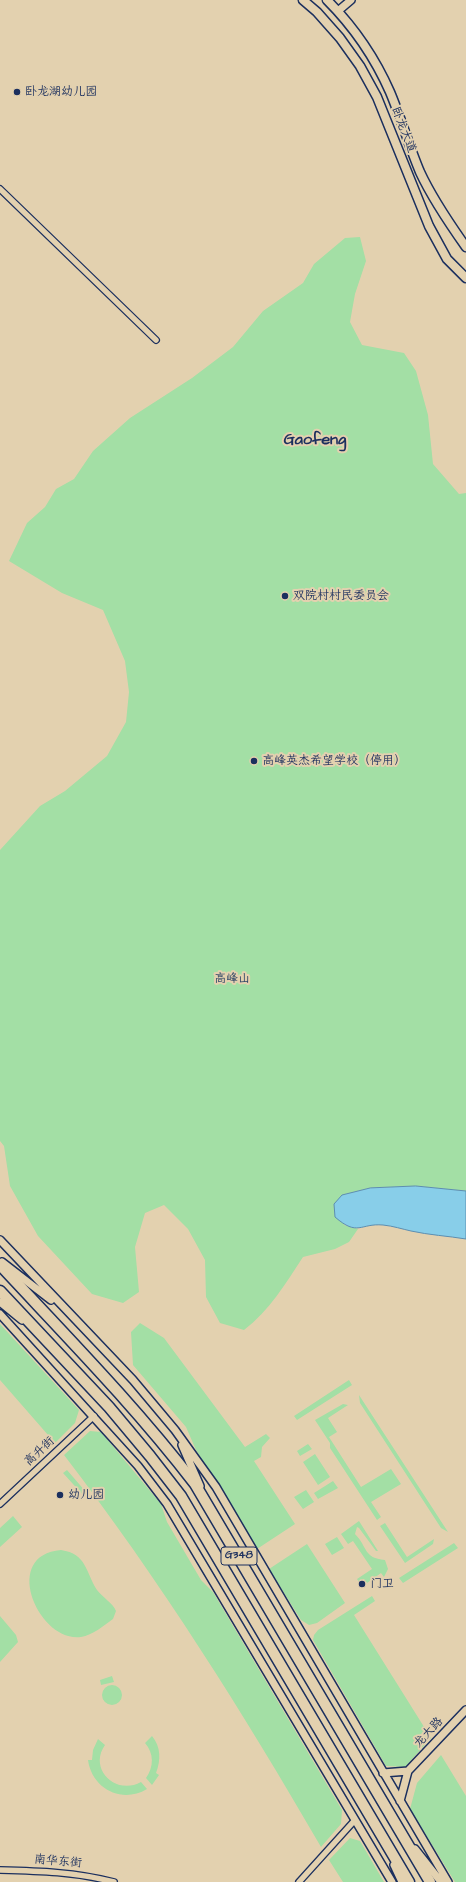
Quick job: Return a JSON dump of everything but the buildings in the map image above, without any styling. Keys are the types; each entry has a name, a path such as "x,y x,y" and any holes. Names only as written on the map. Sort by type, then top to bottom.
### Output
{"highway":[{"name":"G348","path":"0,1265 121,1393 164,1443 195,1484 208,1503 430,1882"},
{"name":"G348","path":"0,1291 109,1407 181,1496 381,1836 410,1882"}],"main road":[{"name":"卧龙大道","path":"303,0 317,12 340,38 360,66 377,96 429,226 447,258 466,278"},
{"name":"卧龙大道","path":"327,0 352,26 373,60 389,91 421,172 445,217 466,246"}],"street":[{"path":"338,11 351,0"},
{"path":"0,189 156,340"},
{"path":"0,1240 117,1363 175,1430 216,1487 304,1634 383,1773 448,1882"},
{"path":"0,1260 67,1312"},
{"path":"0,1302 38,1333"},
{"path":"0,1314 138,1466 167,1504 392,1882"},
{"name":"高升街","path":"0,1504 94,1416"},
{"path":"175,1430 208,1503"},
{"name":"龙大路","path":"408,1771 466,1710"},
{"path":"383,1773 408,1771 400,1801"},
{"path":"299,1882 354,1820"},
{"path":"397,1827 441,1882"},
{"path":"381,1836 402,1882"},
{"name":"南华东街","path":"0,1870 63,1872 95,1877 114,1882"}],"green space":[{"name":"高峰山","path":"360,237 366,261 355,294 350,322 362,345 404,353 416,371 428,415 433,464 459,494 466,493 466,1191 417,1186 370,1188 342,1195 344,1225 358,1229 349,1242 335,1249 303,1257 269,1305 244,1330 220,1323 206,1297 205,1260 188,1229 164,1205 145,1213 135,1247 139,1292 123,1303 92,1294 38,1236 10,1186 4,1146 0,1141 0,850 40,806 65,791 107,756 126,722 129,692 125,661 103,610 62,593 9,561 27,523 45,507 56,489 74,479 93,451 130,418 192,378 233,347 263,311 303,283 314,264 345,238"},
{"path":"140,1323 164,1338 245,1447 266,1434 270,1438 262,1447 261,1457 254,1461 295,1524 257,1549 196,1450 186,1427 133,1365 131,1332"},
{"path":"0,1324 79,1410 75,1423 55,1443 0,1380"},
{"path":"349,1380 352,1385 297,1420 294,1416"},
{"path":"359,1395 448,1532 441,1528 360,1403"},
{"path":"343,1404 348,1405 328,1418 337,1432 329,1437 361,1487 391,1469 401,1484 371,1502 381,1517 377,1520 330,1448 330,1443 315,1420"},
{"path":"90,1431 101,1432 161,1504 167,1522 201,1580 213,1592 342,1810 341,1824 321,1847 261,1746 199,1647 133,1550 64,1455"},
{"path":"308,1444 312,1449 300,1456 297,1451"},
{"path":"315,1454 330,1477 318,1485 303,1462"},
{"path":"67,1470 86,1492 83,1495 63,1473"},
{"path":"333,1481 338,1488 318,1499 314,1493"},
{"path":"306,1490 314,1502 303,1509 294,1497"},
{"path":"13,1516 22,1527 0,1547 0,1528"},
{"path":"359,1521 378,1551 376,1551 357,1527 355,1534 369,1554 378,1559 385,1560 388,1569 384,1577 381,1573 367,1583 364,1579 359,1582 357,1579 372,1569 353,1541 348,1544 341,1534"},
{"path":"385,1523 407,1557 434,1539 433,1544 405,1563 380,1526"},
{"path":"337,1537 344,1548 332,1555 325,1544"},
{"path":"454,1543 458,1548 403,1583 399,1578"},
{"path":"307,1544 345,1603 317,1623 309,1625 301,1620 269,1569"},
{"path":"61,1550 70,1552 81,1559 97,1590 116,1611 113,1619 98,1630 85,1636 81,1637 66,1635 52,1627 40,1613 32,1598 29,1581 32,1567 43,1555"},
{"path":"372,1596 375,1601 354,1615 431,1738 405,1767 386,1766 313,1640 314,1635 318,1630"},
{"path":"0,1616 16,1635 18,1642 0,1662"},
{"path":"112,1676 114,1682 101,1685 100,1680"},
{"path":"112,1685 119,1688 122,1695 119,1702 112,1705 105,1702 102,1695 105,1688"},
{"path":"152,1736 159,1749 159,1763 156,1773 159,1775 152,1785 146,1778 152,1765 152,1760 150,1751 145,1743"},
{"path":"98,1739 105,1745 101,1754 100,1763 102,1771 107,1778 122,1786 141,1782 147,1789 128,1795 118,1794 102,1786 95,1779 88,1760 92,1760 93,1750"},
{"path":"441,1755 466,1796 466,1882 455,1882 410,1809 417,1783"},
{"path":"350,1838 360,1841 384,1882 343,1882 329,1860"}],"water":[{"path":"416,1186 466,1191 466,1239 383,1225 354,1228 335,1217 334,1204 342,1195 370,1188"}],"place":[{"name":"卧龙湖幼儿园","path":"17,92"},
{"name":"双院村村民委员会","path":"285,596"},
{"name":"高峰英杰希望学校（停用）","path":"254,761"},
{"name":"幼儿园","path":"60,1495"},
{"name":"门卫","path":"362,1584"}],"district":[{"name":"Gaofeng","path":"315,441"}]}
